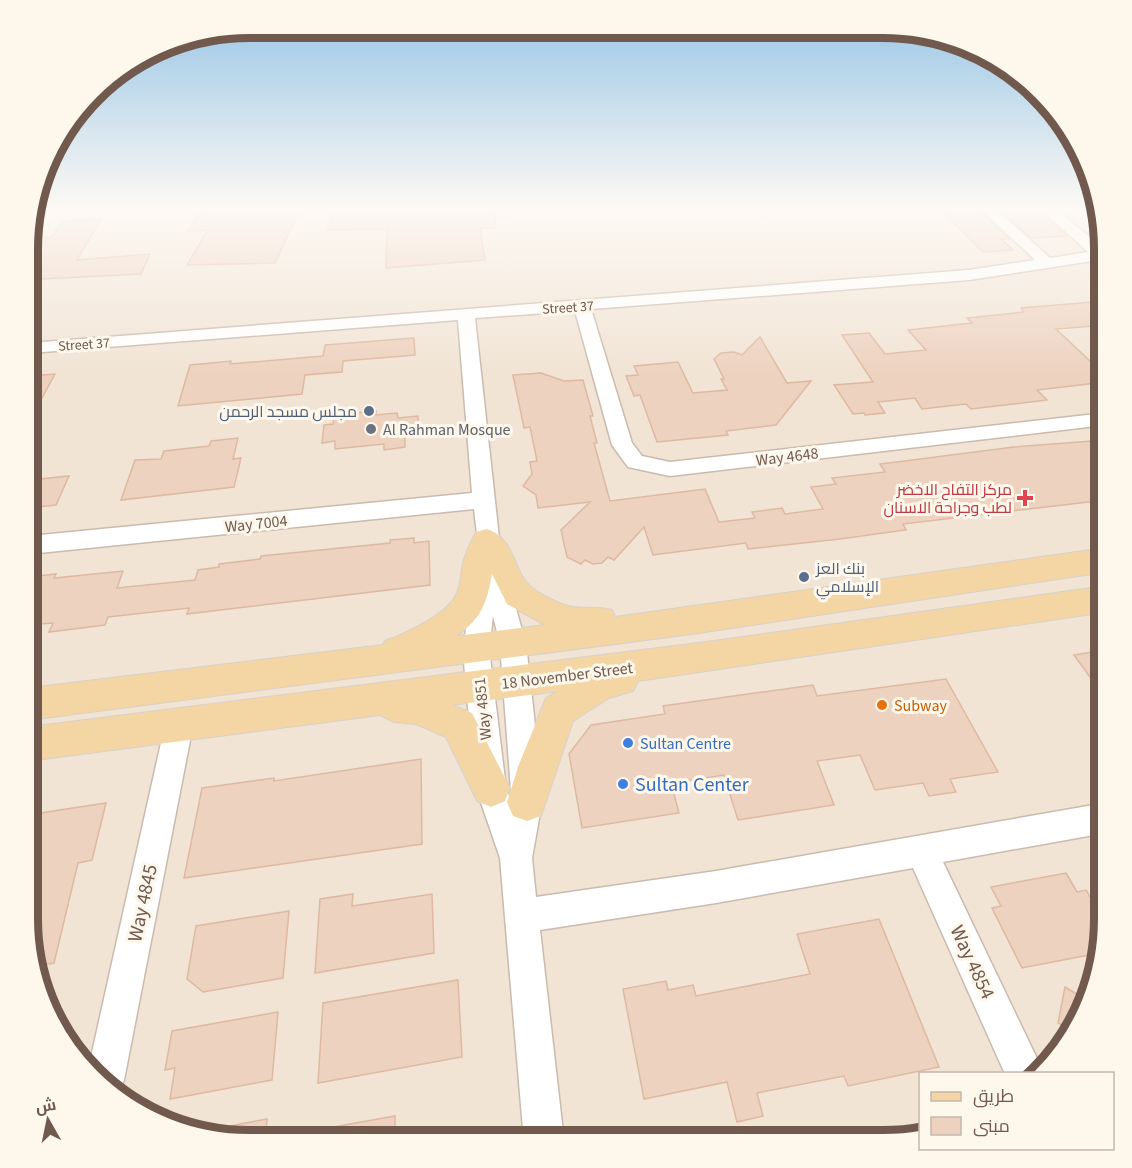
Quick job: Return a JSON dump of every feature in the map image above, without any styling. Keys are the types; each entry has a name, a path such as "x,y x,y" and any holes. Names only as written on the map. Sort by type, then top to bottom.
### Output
{"main road":[{"path":"354,664 414,645 450,622 471,602 479,560 488,548 501,561 518,595 551,614 575,621 692,621"},
{"path":"38,703 476,650 692,621 1094,562"},
{"name":"18 November Street","path":"38,743 714,656 1094,601"},
{"path":"527,802 559,710 600,685 714,656"},
{"path":"295,710 396,706 418,708 443,717 459,725 491,788"}],"street":[{"name":"Street 37","path":"38,347 969,275 1051,264"},
{"name":"Way 4648","path":"582,306 622,445 635,462 670,469 1094,420"},
{"name":"Way 4851","path":"466,315 488,548 513,644 517,682 527,802 516,858"},
{"name":"Way 7004","path":"38,544 483,500"},
{"name":"Way 4851","path":"488,548 476,650 479,687 491,788 516,858 543,1130"},
{"name":"Way 4845","path":"106,1075 178,725"},
{"path":"522,916 716,886 1094,820"},
{"name":"Way 4854","path":"921,851 1024,1072"}],"shaded area":[{"path":"38,264 1094,264 1093,947 1087,974 1073,1013 1051,1048 1029,1072 919,1072 919,1127 897,1130 221,1129 194,1123 155,1109 131,1095 99,1069 73,1037 59,1013 42,960 38,933"}],"building":[{"path":"38,264 146,264 141,274 42,279"},
{"path":"188,264 253,264 187,265"},
{"path":"386,264 442,264 386,268"},
{"path":"1094,302 1094,326 1056,329 1090,361 1094,361 1094,383 1037,390 1047,400 971,409 966,404 922,409 915,398 878,402 885,413 865,415 864,413 853,414 834,385 873,382 842,335 869,333 885,354 926,350 908,330 972,323 967,318 1024,312 1021,308"},
{"path":"760,337 787,383 811,381 776,425 726,431 728,435 657,442 640,395 634,396 626,376 638,375 634,366 678,362 693,393 727,390 714,359 721,353 734,352 742,355"},
{"path":"414,338 415,355 343,361 342,372 305,375 302,394 178,406 190,365 323,356 325,345"},
{"path":"541,373 564,381 583,380 593,416 590,416 597,443 594,443 610,501 705,489 719,522 755,518 752,512 782,508 785,514 823,509 811,487 836,484 832,478 885,472 880,464 1014,447 1094,441 1094,501 903,524 906,530 840,539 748,549 746,543 653,555 644,527 614,560 608,557 602,563 593,564 585,560 581,564 567,557 561,530 590,502 538,508 536,495 523,486 532,474 530,462 537,461 530,427 524,428 513,375"},
{"path":"55,374 38,405 38,375"},
{"name":"Al Rahman Mosque","path":"376,411 376,415 397,413 398,418 418,416 419,434 405,435 405,447 384,450 384,444 335,449 335,441 322,443 324,425 333,424 334,415"},
{"path":"238,438 233,459 241,458 234,487 121,500 135,460 161,459 164,451 209,446 211,441"},
{"path":"69,476 56,505 38,507 38,479"},
{"path":"414,538 414,543 429,541 430,585 187,614 189,608 108,617 105,625 49,632 53,623 38,624 38,576 56,574 54,578 123,571 117,588 195,580 198,570 219,567 219,564 260,559 261,556 390,543 390,540"},
{"path":"1094,652 1094,683 1074,655"},
{"path":"946,679 998,772 950,779 956,792 929,796 923,783 875,790 860,755 817,761 834,805 738,820 724,775 671,783 679,813 582,828 569,754 591,725 665,714 663,706 813,685 817,696"},
{"path":"421,759 422,844 184,878 202,788 274,778 274,781"},
{"path":"106,803 92,860 78,863 54,963 43,965 38,933 38,813"},
{"path":"1066,873 1077,892 1086,890 1094,903 1091,955 1022,968 992,908 1001,906 991,887"},
{"path":"353,894 352,906 432,894 434,953 315,973 320,899"},
{"path":"289,911 283,978 203,992 187,979 196,926"},
{"path":"879,919 939,1067 848,1086 844,1076 757,1093 763,1116 737,1122 727,1082 644,1099 623,989 666,981 668,990 693,985 696,996 810,974 797,934"},
{"path":"458,980 462,1057 318,1083 323,1003"},
{"path":"1065,987 1080,996 1065,1027 1058,1023"},
{"path":"278,1012 272,1080 170,1099 175,1068 165,1070 172,1031"},
{"path":"395,1116 395,1130 316,1130"},
{"path":"267,1119 266,1130 218,1128"}],"place":[{"name":"مجلس مسجد الرحمن","path":"369,411"},
{"name":"Al Rahman Mosque","path":"371,429"},
{"name":"مركز التفاح الاخضر لطب وجراحة الاسنان","path":"1025,498"},
{"name":"بنك العز الإسلامي","path":"804,577"},
{"name":"Subway","path":"882,705"},
{"name":"Sultan Centre","path":"628,743"},
{"name":"Sultan Center","path":"623,784"}]}
